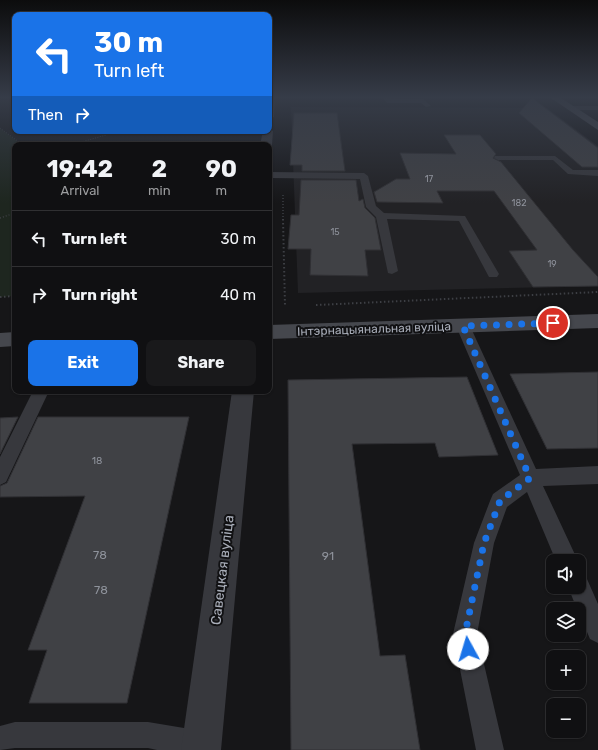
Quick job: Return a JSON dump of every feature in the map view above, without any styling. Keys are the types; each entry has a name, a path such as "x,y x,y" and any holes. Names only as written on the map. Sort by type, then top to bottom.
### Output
{"main road":[{"name":"Інтэрнацыянальная вуліца","path":"272,332 598,321"},
{"path":"0,340 12,339"}],"street":[{"name":"Савецкая вуліца","path":"201,748 243,394"}],"lane":[{"path":"498,158 556,158 571,172 598,173"},
{"path":"272,174 364,176 371,207 381,216 392,270"},
{"path":"381,216 462,218 493,274"},
{"path":"463,326 564,554"},
{"path":"0,476 40,394"},
{"path":"490,750 465,634 484,543 500,501 530,478 598,475"},
{"path":"582,594 598,631"},
{"path":"0,739 15,735 148,735 201,748"}],"path":[{"path":"7,133 19,142"},
{"path":"82,142 110,134"},
{"path":"283,174 284,306 292,306"},
{"path":"0,218 12,214"},
{"path":"315,305 598,292"},
{"path":"0,297 12,296"}],"shaded area":[{"path":"0,133 6,133 18,142 12,142 12,296 0,297"},
{"path":"292,133 581,133 598,146 598,286 298,293"}],"building":[{"path":"292,133 340,133 345,171 302,171 302,165 290,165"},
{"path":"542,133 578,133 598,148 598,167 582,167"},
{"path":"444,135 480,135 496,154 493,158 501,162 573,250 598,277 598,286 533,287 509,251 537,250 494,191 437,191 443,203 377,202 374,192 396,179 410,179 400,153 456,154"},
{"path":"301,180 356,180 359,201 363,199 365,208 375,218 381,250 365,250 368,276 310,275 311,249 288,249 291,215 299,215"},
{"path":"598,372 598,448 547,449 510,374"},
{"path":"467,377 498,455 439,457 435,443 352,444 380,656 405,655 420,750 291,750 288,380"},
{"path":"18,417 0,454 0,418"},
{"path":"38,417 189,417 127,703 29,703 47,650 28,650 85,496 0,497 0,486 7,483"}],"route":[{"path":"468,649 465,634 484,543 500,501 530,478 463,326 553,323"}]}
